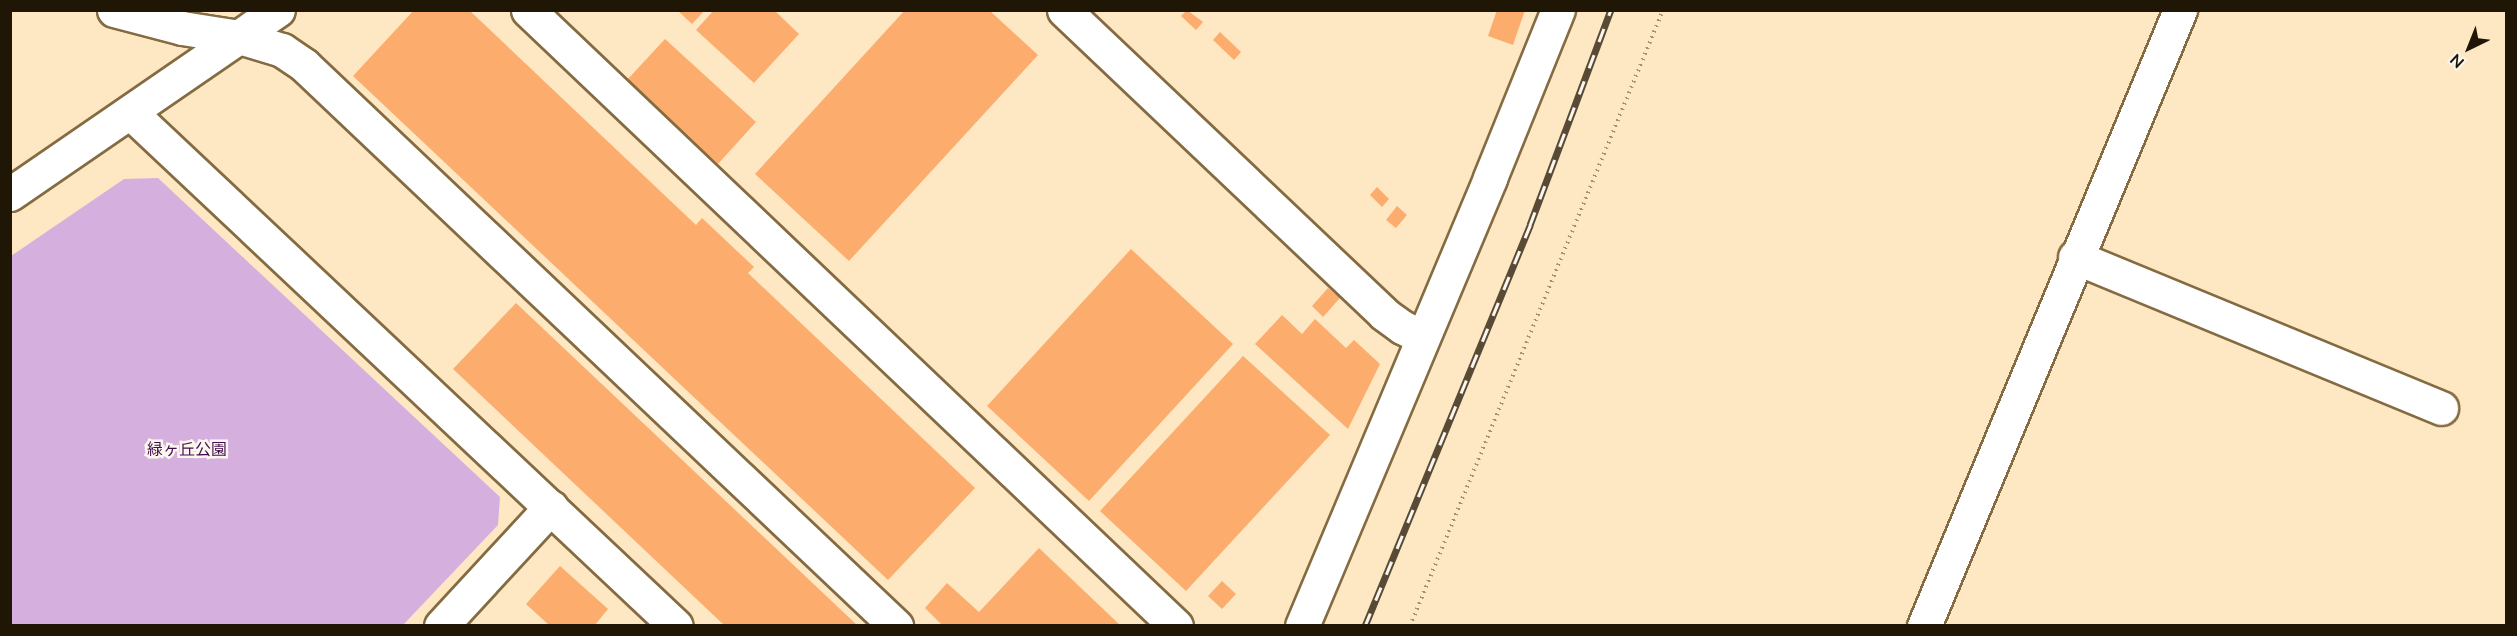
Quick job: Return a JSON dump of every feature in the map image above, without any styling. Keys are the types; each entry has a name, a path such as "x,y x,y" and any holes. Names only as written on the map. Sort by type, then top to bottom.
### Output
{"street":[{"path":"114,10 282,50 304,65 896,626"},
{"path":"10,194 278,10"},
{"path":"528,10 1176,626"},
{"path":"1064,10 1384,314 1401,327 1422,337"},
{"path":"1302,626 1558,10"},
{"path":"1924,626 2180,10"},
{"path":"131,113 676,626"},
{"path":"2076,257 2441,408"},
{"path":"441,626 551,507"}],"path":[{"path":"1410,626 1663,10"}],"green space":[{"name":"緑ヶ丘公園","path":"158,178 500,497 498,525 403,625 11,625 11,256 124,179"}],"building":[{"path":"414,10 469,10 696,225 702,218 754,267 748,273 975,488 888,580 353,76"},
{"path":"677,10 705,10 692,24"},
{"path":"714,10 774,10 799,34 754,83 696,30"},
{"path":"905,10 989,10 1038,55 849,261 755,174"},
{"path":"1187,10 1203,22 1196,30 1181,16"},
{"path":"1497,10 1525,10 1513,45 1488,36"},
{"path":"1220,32 1241,52 1234,60 1213,40"},
{"path":"665,39 756,122 718,164 627,80"},
{"path":"1377,187 1389,199 1382,207 1370,195"},
{"path":"1397,206 1407,215 1396,228 1386,220"},
{"path":"1131,249 1233,344 1089,501 987,406"},
{"path":"1328,288 1340,298 1323,317 1312,306"},
{"path":"516,303 858,626 725,626 453,369"},
{"path":"1282,315 1302,334 1315,319 1346,348 1354,340 1380,364 1348,429 1255,344"},
{"path":"1243,356 1330,435 1186,591 1100,511"},
{"path":"1039,548 1121,626 943,626 925,608 947,583 979,612"},
{"path":"560,566 608,609 594,626 550,626 526,604"},
{"path":"1222,581 1236,594 1222,609 1208,596"}],"railway":[{"path":"1365,626 1530,225 1611,10"}]}
